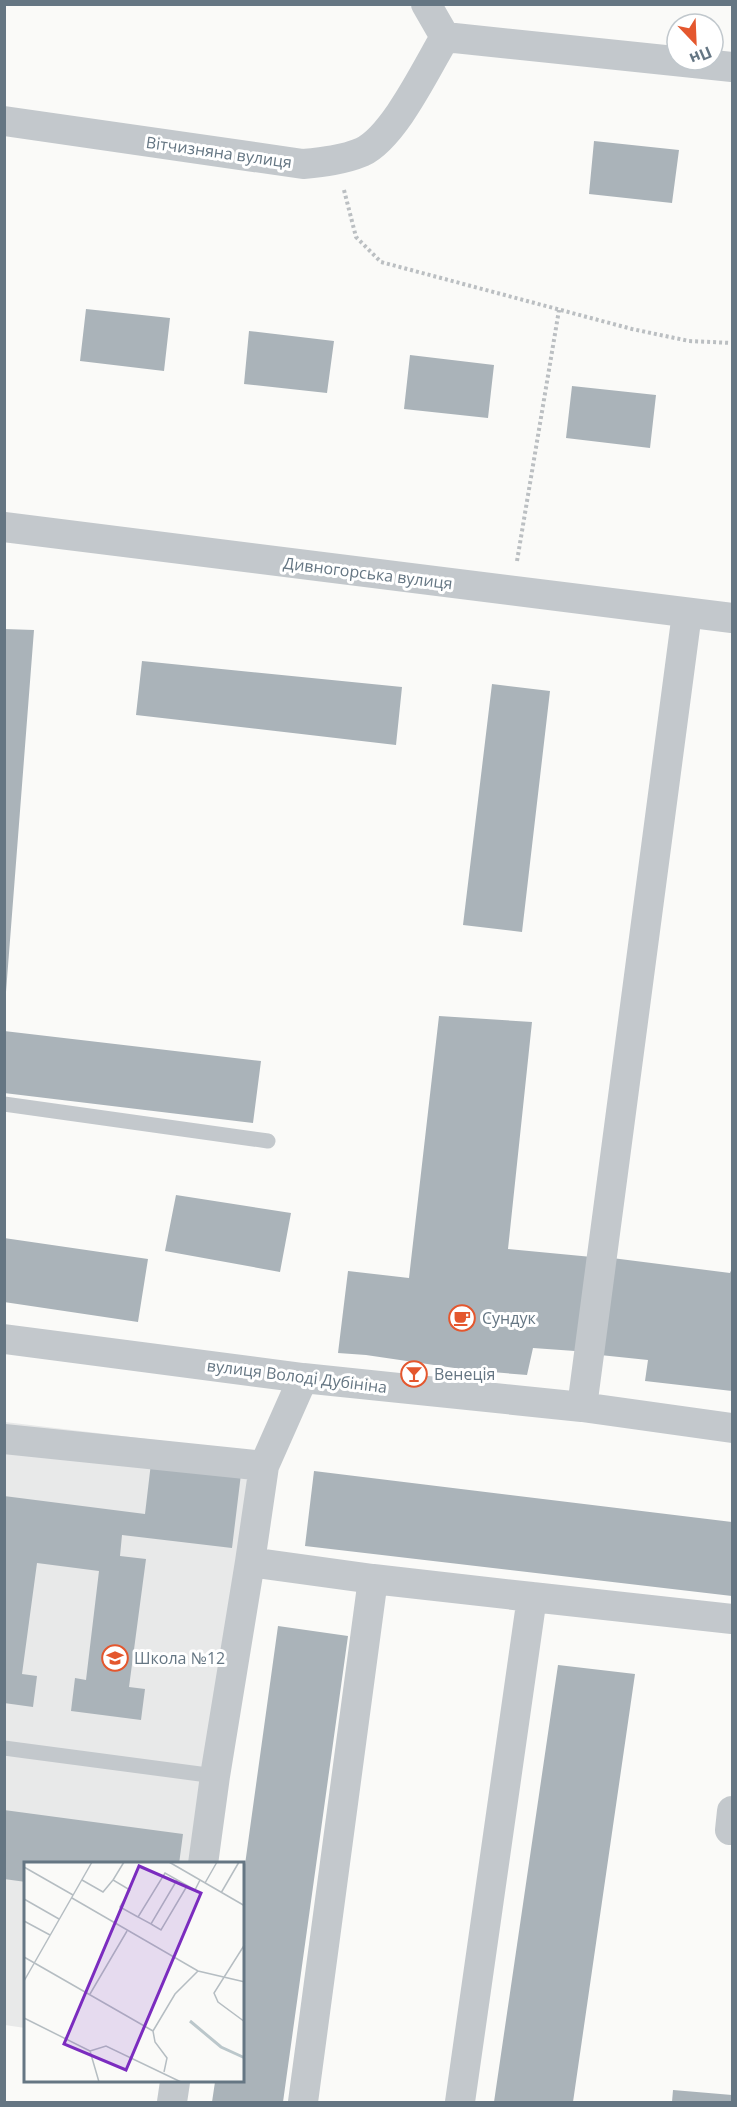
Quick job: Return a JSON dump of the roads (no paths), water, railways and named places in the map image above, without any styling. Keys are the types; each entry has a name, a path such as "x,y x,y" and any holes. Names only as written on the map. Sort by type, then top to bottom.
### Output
{"street":[{"path":"426,4 445,37 732,67"},
{"name":"Вітчизняна вулиця","path":"4,121 303,164 337,160 364,151 391,128 445,37"},
{"name":"Дивногорська вулиця","path":"4,527 732,618"},
{"path":"582,1407 687,614"},
{"name":"вулиця Володі Дубініна","path":"4,1339 303,1378 582,1407 732,1428"},
{"path":"203,1862 264,1467 303,1378"},
{"path":"4,1439 264,1467"},
{"path":"250,1562 373,1579 732,1619"},
{"path":"303,2103 373,1579"},
{"path":"460,2103 532,1597"},
{"path":"732,1811 730,1830 732,1830"},
{"path":"172,2103 175,2083"}],"lane":[{"path":"4,1104 268,1141"},
{"path":"4,1748 215,1776"}],"place":[{"name":"Сундук","path":"462,1318"},
{"name":"Венеція","path":"414,1374"},
{"name":"Школа №12","path":"115,1658"}]}
